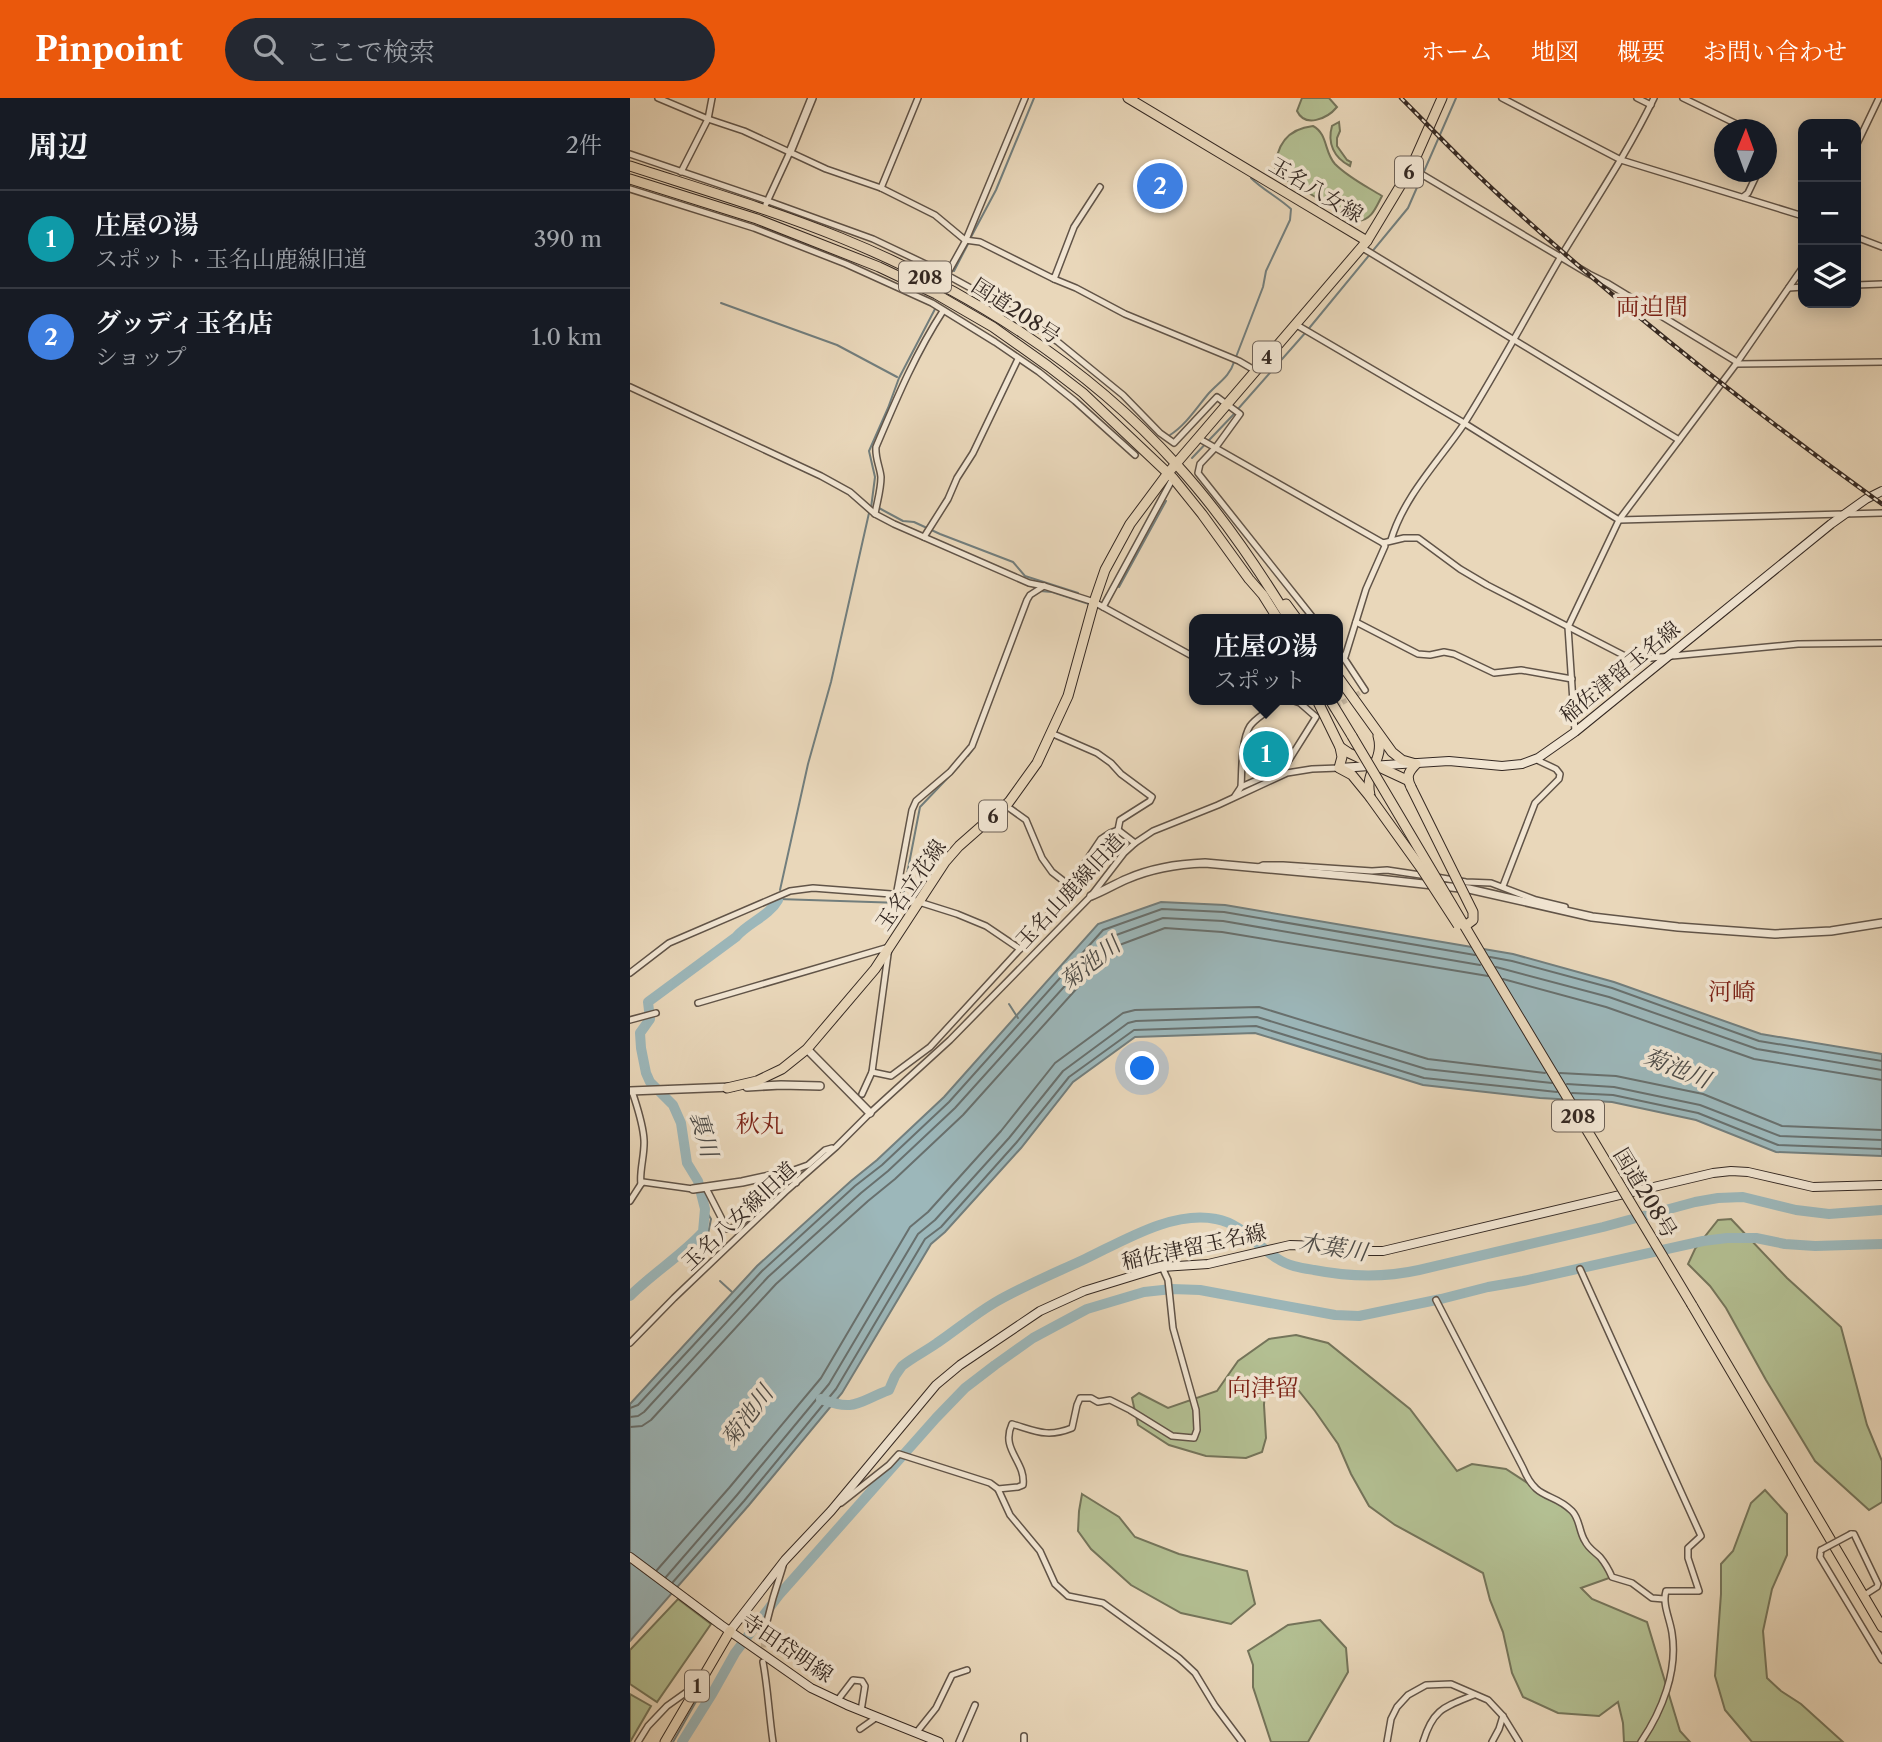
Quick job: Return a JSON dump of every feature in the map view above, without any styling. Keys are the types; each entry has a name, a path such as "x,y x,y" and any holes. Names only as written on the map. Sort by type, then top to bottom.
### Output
{"main road":[{"name":"玉名八女線","path":"1128,98 1366,247 1295,324 1176,464 1170,475"},
{"name":"6","path":"1366,247 1410,168 1442,98"},
{"name":"国道208号","path":"630,166 765,205 941,285 998,318 1063,363 1115,404 1176,464 1253,561 1286,614"},
{"name":"国道208号","path":"630,178 879,267 934,299 993,327 1083,393 1170,475 1263,595 1273,614"},
{"name":"玉名立花線","path":"727,1088 764,1078 782,1069 807,1049 875,969 923,903 945,862 1005,805 1037,763 1068,696 1098,605 1105,570 1122,538 1170,475"},
{"name":"稲佐津留玉名線","path":"1339,768 1449,761 1502,766 1522,764 1538,758 1575,732 1846,513 1882,491"},
{"path":"1253,561 1293,614"},
{"path":"1343,684 1392,752 1402,760 1416,764 1410,770 1409,783 1473,912 1473,920 1465,926"},
{"path":"1319,705 1340,747 1342,757 1339,768 1352,775 1370,797 1470,943 1483,957"},
{"name":"国道208号","path":"1333,705 1882,1627"},
{"path":"1370,797 1368,781 1380,755 1381,745 1377,730"},
{"path":"1340,747 1409,783"},
{"name":"稲佐津留玉名線","path":"730,1631 785,1559 831,1511 936,1385 960,1365 1040,1311 1084,1291 1162,1267 1208,1264 1274,1248 1304,1244 1352,1251 1383,1251 1713,1173 1748,1172 1813,1188 1882,1185"},
{"name":"寺田岱明線","path":"630,1557 811,1688 939,1742"},
{"name":"1","path":"665,1742 730,1631"}],"street":[{"path":"659,98 708,120 744,131 826,169 881,188 935,215 965,240 980,242 1125,314 1239,361 1256,372"},
{"path":"681,172 708,120 712,98"},
{"path":"630,189 755,224 790,152 812,98"},
{"path":"881,188 918,98"},
{"path":"1024,98 965,240 934,299 943,311 1039,372 1135,455"},
{"path":"1502,98 1621,160 1798,214"},
{"path":"1637,98 1651,105"},
{"path":"1391,540 1416,491 1464,423 1621,160 1654,98"},
{"path":"1684,98 1726,119"},
{"path":"1861,136 1879,98"},
{"path":"630,154 765,205 873,239 946,275 998,303 1058,342 1123,395 1160,433 1174,443 1217,397 1240,414 1200,464 1198,473 1310,614"},
{"path":"1410,168 1607,283 1737,363 1882,362"},
{"path":"1743,197 1753,182"},
{"path":"1054,279 1074,227 1100,187"},
{"path":"1861,239 1882,247"},
{"path":"1366,247 1375,256 1679,440"},
{"path":"1575,732 1569,627 1619,520 1737,363 1798,274"},
{"path":"1861,285 1882,284"},
{"path":"1789,288 1798,287"},
{"path":"874,513 881,485 876,447 925,338 943,311"},
{"path":"1295,324 1464,423 1619,520 1882,513"},
{"path":"925,537 973,453 1018,359"},
{"path":"630,387 821,476 850,492 874,513 1029,583 1098,605 1189,654"},
{"path":"1198,438 1383,543 1385,546 1366,589 1345,657"},
{"path":"1098,605 1170,475"},
{"path":"1383,543 1418,538 1487,585 1627,657 1651,658 1798,644 1882,643"},
{"path":"896,896 916,801 950,772 972,746 1027,600 1030,594 1044,586"},
{"path":"1356,622 1418,654 1454,654 1494,673 1521,670 1572,679"},
{"path":"1343,655 1364,690"},
{"path":"1241,787 1242,751 1250,726 1274,705"},
{"path":"1234,796 1241,787 1284,768 1316,717 1302,705"},
{"path":"1051,733 1097,753 1152,797 1120,820 1118,830"},
{"path":"1503,886 1535,803 1559,779 1560,774 1556,769 1538,758"},
{"name":"玉名山鹿線旧道","path":"870,1113 950,1040 1091,896 1135,843 1153,831 1287,773 1339,768"},
{"path":"1005,805 1026,820 1042,858 1052,872 1070,886"},
{"path":"1118,830 1135,843"},
{"path":"872,1072 891,1076 930,1047 1020,950 1070,886 1101,839 1118,830"},
{"path":"1091,896 1127,879 1168,866 1205,863 1469,889 1592,917 1678,927 1775,934 1831,931 1882,923"},
{"path":"1256,868 1263,865 1283,865 1387,870 1466,882 1492,883 1509,891 1566,908 1572,913"},
{"path":"630,973 668,943 790,891 813,888 896,896 923,903 986,926 1020,950"},
{"path":"698,1003 889,947 872,1072 862,1094"},
{"path":"633,1019 656,1013"},
{"path":"807,1049 870,1113"},
{"path":"641,1184 644,1138 631,1091 820,1086"},
{"name":"玉名八女線旧道","path":"630,1343 870,1113"},
{"path":"630,1201 643,1182 693,1189 742,1182 808,1165 825,1150 836,1147"},
{"path":"791,1171 796,1183"},
{"path":"705,1188 729,1230 765,1206 771,1205"},
{"path":"998,1489 1023,1485 1023,1471 1010,1450 1008,1432 1012,1423 1041,1433 1062,1432 1072,1428 1080,1398 1091,1398 1098,1402 1110,1400 1171,1436 1194,1438 1198,1430 1196,1410 1173,1328 1168,1280 1162,1267"},
{"path":"1580,1269 1701,1536 1688,1548 1688,1558 1699,1591 1666,1591 1664,1599 1674,1649 1671,1673 1658,1713 1641,1742"},
{"path":"1436,1300 1529,1483 1576,1514 1584,1540 1612,1577 1632,1583 1652,1598 1664,1599"},
{"path":"831,1511 900,1454 980,1478 998,1489 1010,1515 1040,1551 1055,1584 1068,1595 1103,1603 1179,1658 1195,1674 1242,1742"},
{"path":"1863,1596 1878,1584 1854,1534 1851,1534 1821,1550 1820,1557 1882,1660"},
{"path":"764,1633 785,1559"},
{"path":"763,1662 773,1742"},
{"path":"916,1733 936,1708 951,1675 967,1670"},
{"path":"837,1701 853,1680 862,1681 865,1686 862,1711"},
{"path":"638,1742 648,1726 667,1706 700,1682"},
{"path":"1387,1742 1391,1719 1397,1707 1416,1690 1434,1684 1451,1684 1488,1700 1503,1716 1519,1742"},
{"path":"1423,1742 1432,1719 1440,1710 1474,1695"},
{"path":"959,1742 975,1705"},
{"path":"1492,1742 1503,1716"},
{"path":"860,1729 877,1717"}],"green space":[{"path":"1302,98 1329,98 1337,107 1322,118 1305,119 1297,111"},
{"path":"1339,122 1337,146 1351,162 1350,166 1340,159 1331,144 1332,126"},
{"path":"1313,126 1324,138 1335,164 1382,196 1367,218 1358,221 1275,174 1277,156 1284,141 1296,131"},
{"path":"1731,1219 1787,1278 1841,1327 1867,1425 1882,1461 1882,1502 1869,1510 1815,1461 1726,1308 1710,1286 1688,1264 1695,1249 1718,1220"},
{"path":"1296,1335 1328,1343 1410,1409 1457,1471 1472,1464 1506,1469 1575,1514 1584,1540 1612,1577 1581,1588 1592,1599 1647,1622 1680,1731 1690,1742 1624,1742 1618,1702 1599,1716 1558,1713 1523,1697 1512,1673 1503,1632 1483,1573 1395,1525 1369,1506 1338,1444 1295,1386 1266,1374 1266,1438 1262,1452 1246,1458 1206,1456 1169,1445 1138,1425 1132,1398 1139,1393 1168,1408 1217,1391 1238,1361 1269,1339"},
{"path":"1765,1490 1787,1514 1787,1555 1772,1589 1763,1631 1767,1678 1843,1742 1752,1742 1725,1710 1715,1676 1721,1564 1733,1551 1751,1503"},
{"path":"1082,1494 1119,1517 1135,1537 1179,1554 1247,1571 1255,1604 1231,1624 1181,1613 1131,1585 1091,1549 1078,1531"},
{"path":"678,1599 711,1624 657,1702 630,1684 630,1650"},
{"path":"1320,1620 1346,1648 1348,1672 1308,1742 1271,1742 1253,1687 1253,1665 1248,1651 1288,1625"},
{"path":"630,1694 651,1706 630,1742"}],"water":[{"name":"菊池川","path":"1161,902 1225,905 1513,954 1614,982 1761,1034 1882,1054 1882,1156 1776,1152 1696,1120 1612,1102 1540,1098 1423,1085 1255,1033 1135,1037 1073,1082 1021,1148 931,1244 842,1393 630,1641 630,1404 757,1266 944,1097 1098,924"}],"waterway":[{"path":"971,237 996,190 1034,98"},
{"path":"1238,409 1306,332 1408,208 1456,98"},
{"path":"1236,357 1263,287 1266,271 1290,220 1291,209 1251,178"},
{"path":"954,271 969,242"},
{"path":"721,303 837,345 897,377"},
{"path":"871,508 875,477 869,451 899,378 935,309"},
{"path":"1170,435 1227,375 1234,362"},
{"path":"1192,458 1234,414"},
{"path":"1119,587 1166,501"},
{"path":"879,508 903,521 914,522 1013,562 1025,576 1078,593"},
{"path":"780,890 869,513"},
{"path":"1040,591 1052,592 1089,604"},
{"path":"1103,601 1107,594"},
{"path":"975,744 988,710"},
{"path":"968,756 973,749"},
{"path":"903,895 920,807 959,766"},
{"path":"778,899 902,903"},
{"name":"裏川","path":"630,1296 703,1232 705,1209 698,1181 687,1163 681,1123 673,1105 650,1082 646,1073 640,1033 650,1019 648,1002 736,937 769,911 778,900"},
{"path":"1009,1004 1018,1018"},
{"name":"木葉川","path":"821,1399 849,1405 863,1402 889,1390 902,1366 994,1303 1132,1236 1183,1219 1200,1217 1226,1222 1242,1230 1270,1254 1291,1265 1366,1276 1419,1270 1718,1198 1743,1197 1796,1210 1829,1214 1882,1210"},
{"path":"692,1253 707,1239 711,1219 705,1209"},
{"path":"682,1742 735,1653 779,1595 936,1418 965,1388 995,1365 1033,1338 1087,1309 1144,1292 1172,1289 1200,1290 1335,1315 1359,1316 1703,1241 1756,1238 1815,1246 1882,1244"},
{"path":"720,1281 732,1292"},
{"path":"673,1742 702,1691"}],"tunnel":[{"path":"1343,702 1365,690"},
{"path":"1316,717 1338,705"},
{"path":"763,1655 764,1633"}],"railway":[{"path":"1401,98 1486,183 1591,277 1734,393 1882,504"}],"place":[{"name":"グッディ玉名店","path":"1160,186"},
{"name":"庄屋の湯","path":"1266,754"}],"district":[{"name":"両迫間","path":"1652,307"},
{"name":"河崎","path":"1732,992"},
{"name":"秋丸","path":"760,1124"},
{"name":"向津留","path":"1263,1388"}]}
